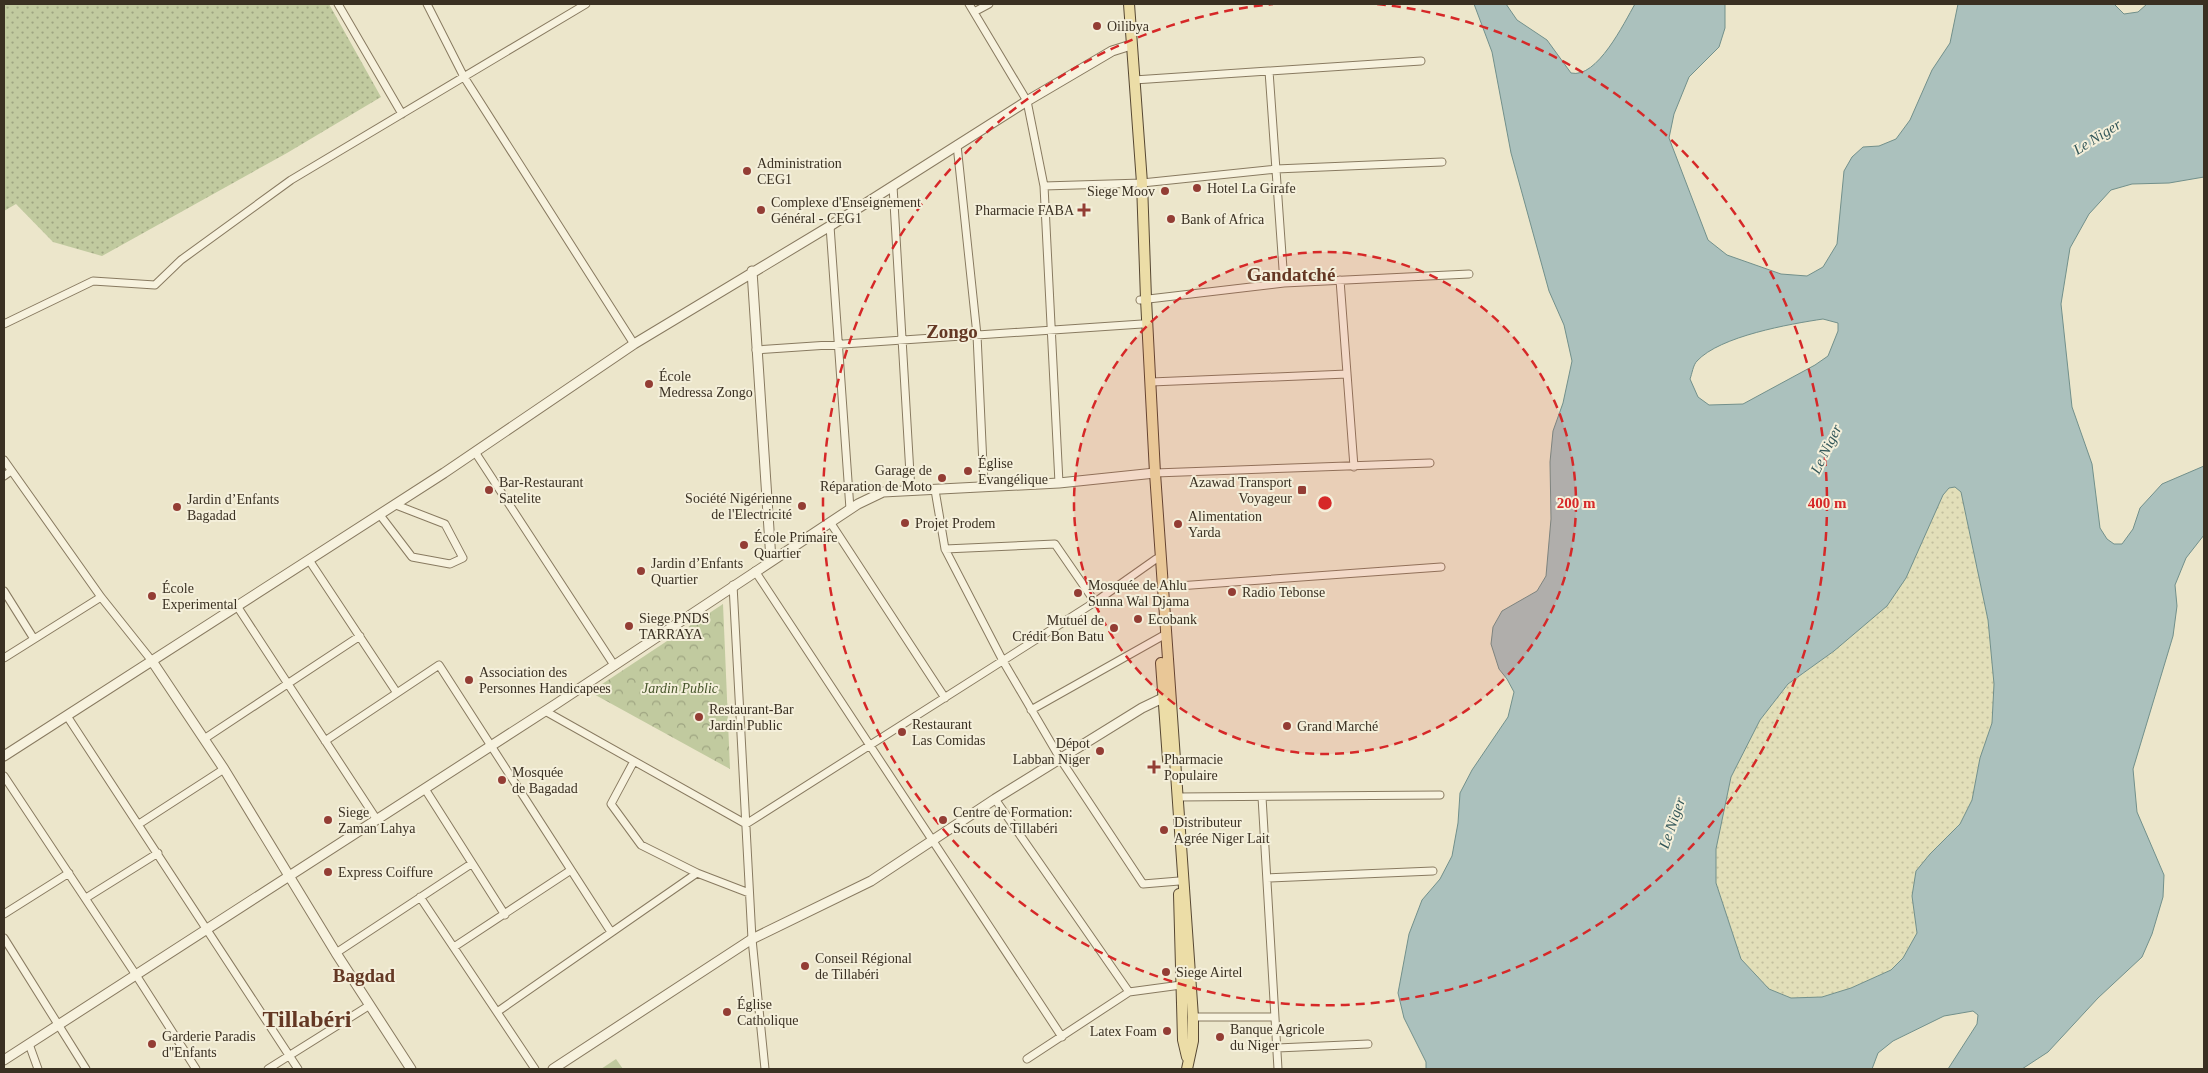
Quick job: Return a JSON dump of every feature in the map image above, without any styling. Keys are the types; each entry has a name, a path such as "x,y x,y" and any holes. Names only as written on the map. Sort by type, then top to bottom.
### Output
{"main road":[{"path":"1122,4 1134,80 1143,299 1151,382 1152,474 1164,588 1163,635"},
{"path":"1129,4 1128,45 1139,183"},
{"path":"1143,299 1142,324 1156,559 1163,635 1178,881 1183,1040 1188,1058"},
{"path":"1166,697 1178,797 1193,1017 1193,1041 1187,1069"}],"street":[{"path":"338,4 402,114"},
{"path":"427,4 464,77 634,344"},
{"path":"4,324 93,281 155,285 182,260 291,180 586,4"},
{"path":"969,4 1027,101 1044,186 1059,483"},
{"path":"974,12 989,4"},
{"path":"4,756 380,515 634,344 752,271 830,226 1027,101 1112,51 1128,45"},
{"path":"1134,80 1421,61"},
{"path":"1269,71 1284,283"},
{"path":"956,145 977,335 984,487"},
{"path":"1044,186 1139,183 1276,169 1442,162"},
{"path":"893,186 911,491"},
{"path":"830,226 850,509"},
{"path":"752,271 771,560"},
{"path":"1143,299 1284,283 1469,274"},
{"path":"1340,280 1354,467"},
{"path":"756,350 1142,324"},
{"path":"1151,382 1347,374"},
{"path":"475,452 614,665"},
{"path":"4,460 101,596 152,661 224,769 336,953 411,1069"},
{"path":"4,1060 545,711 771,560 850,509 883,492 1059,483 1152,474 1430,463"},
{"path":"4,476 11,472"},
{"path":"935,490 945,549 1003,661 1060,760 1143,884 1178,881"},
{"path":"380,515 412,557 450,564 463,558 445,524 396,504"},
{"path":"830,522 946,698"},
{"path":"945,549 1055,544 1095,602"},
{"path":"746,824 1095,602 1156,559"},
{"path":"309,560 397,693"},
{"path":"1164,588 1441,567"},
{"path":"755,571 1062,1037"},
{"path":"733,585 752,939 765,1069"},
{"path":"4,591 34,639"},
{"path":"4,658 101,596"},
{"path":"237,606 376,820"},
{"path":"1031,710 1163,635"},
{"path":"204,739 360,636"},
{"path":"325,741 439,665 611,932"},
{"path":"553,1069 752,939 871,881 996,799 1142,708 1166,697"},
{"path":"545,711 746,824"},
{"path":"67,716 298,1069"},
{"path":"634,761 611,804 641,845 697,873 750,892"},
{"path":"139,824 224,769"},
{"path":"4,776 86,898 196,1069"},
{"path":"425,789 505,915"},
{"path":"1178,797 1440,795"},
{"path":"1262,797 1278,1069"},
{"path":"996,799 1129,992"},
{"path":"86,898 158,853"},
{"path":"336,953 472,864"},
{"path":"454,947 571,870"},
{"path":"1267,878 1433,871"},
{"path":"4,914 69,873"},
{"path":"497,1012 697,873"},
{"path":"420,897 535,1069"},
{"path":"4,938 86,1069"},
{"path":"1027,1058 1129,992 1181,985"},
{"path":"268,1069 370,1005"},
{"path":"1193,1017 1276,1017"},
{"path":"29,1044 38,1069"},
{"path":"1277,1048 1368,1044"}],"shaded area":[{"path":"1949,487 1955,487 1961,491 1988,620 1994,684 1992,723 1980,758 1972,800 1960,824 1930,854 1912,896 1917,933 1903,958 1891,970 1851,988 1822,997 1791,998 1769,989 1741,959 1716,883 1716,849 1731,777 1760,720 1789,684 1834,651 1906,578 1943,495"}],"green space":[{"path":"4,4 329,4 381,97 287,153 102,256 53,242 16,204 4,211"},
{"name":"Jardin Public","path":"723,604 730,769 590,692"},
{"path":"616,1059 623,1069 601,1069"}],"water":[{"name":"Le Niger","path":"1474,4 1506,4 1517,20 1547,40 1571,73 1581,73 1600,59 1609,48 1635,4 1725,4 1725,28 1719,47 1689,77 1674,114 1669,138 1708,240 1727,255 1781,274 1807,276 1823,267 1837,244 1844,171 1852,157 1863,147 1879,146 1896,139 1910,120 1932,70 1950,43 1958,4 2114,4 2124,14 2138,12 2147,4 2204,4 2204,177 2169,183 2132,184 2111,190 2089,214 2070,248 2061,304 2072,407 2092,464 2100,528 2107,539 2114,544 2122,544 2133,529 2140,508 2162,484 2204,466 2204,535 2186,558 2175,585 2177,606 2173,636 2133,769 2137,812 2164,875 2163,897 2152,934 2142,957 2098,998 2048,1052 2022,1069 1948,1069 1977,1024 1978,1015 1973,1011 1944,1016 1893,1041 1878,1053 1872,1069 1426,1069 1426,1062 1404,1018 1398,993 1409,934 1422,900 1440,879 1452,856 1458,823 1460,793 1472,770 1508,717 1514,692 1499,669 1491,644 1493,627 1502,611 1537,591 1546,576 1551,519 1550,462 1553,431 1563,403 1572,361 1564,325 1549,291 1511,153 1492,52","holes":["1823,319 1838,323 1838,331 1828,356 1815,365 1743,404 1709,405 1698,397 1690,379 1697,361 1708,352 1756,332","1955,487 1961,492 1988,620 1994,684 1992,723 1980,758 1972,800 1960,824 1916,871 1912,896 1917,933 1903,958 1891,970 1851,988 1822,997 1791,998 1769,989 1741,959 1716,883 1716,849 1731,777 1760,720 1788,684 1834,651 1887,606 1906,578 1943,495 1949,488"]}],"place":[{"name":"Oilibya","path":"1097,26"},
{"name":"Administration CEG1","path":"747,171"},
{"name":"Hotel La Girafe","path":"1197,188"},
{"name":"Siege Moov","path":"1165,191"},
{"name":"Complexe d'Enseignement Général - CEG1","path":"761,210"},
{"name":"Pharmacie FABA","path":"1084,210"},
{"name":"Bank of Africa","path":"1171,219"},
{"name":"École Medressa Zongo","path":"649,384"},
{"name":"Église Evangélique","path":"968,471"},
{"name":"Garage de Réparation de Moto","path":"942,478"},
{"name":"Bar-Restaurant Satelite","path":"489,490"},
{"name":"Azawad Transport Voyageur","path":"1302,490"},
{"name":"Société Nigérienne de l'Electricité","path":"802,506"},
{"name":"Jardin d’Enfants Bagadad","path":"177,507"},
{"name":"Projet Prodem","path":"905,523"},
{"name":"Alimentation Yarda","path":"1178,524"},
{"name":"École Primaire Quartier","path":"744,545"},
{"name":"Jardin d’Enfants Quartier","path":"641,571"},
{"name":"Radio Tebonse","path":"1232,592"},
{"name":"Mosquée de Ahlu Sunna Wal Djama","path":"1078,593"},
{"name":"École Experimental","path":"152,596"},
{"name":"Ecobank","path":"1138,619"},
{"name":"Siege PNDS TARRAYA","path":"629,626"},
{"name":"Mutuel de Crédit Bon Batu","path":"1114,628"},
{"name":"Association des Personnes Handicapees","path":"469,680"},
{"name":"Restaurant-Bar Jardin Public","path":"699,717"},
{"name":"Grand Marché","path":"1287,726"},
{"name":"Restaurant Las Comidas","path":"902,732"},
{"name":"Dépot Labban Niger","path":"1100,751"},
{"name":"Pharmacie Populaire","path":"1154,767"},
{"name":"Mosquée de Bagadad","path":"502,780"},
{"name":"Siege Zaman Lahya","path":"328,820"},
{"name":"Centre de Formation: Scouts de Tillabéri","path":"943,820"},
{"name":"Distributeur Agrée Niger Lait","path":"1164,830"},
{"name":"Express Coiffure","path":"328,872"},
{"name":"Conseil Régional de Tillabéri","path":"805,966"},
{"name":"Siege Airtel","path":"1166,972"},
{"name":"Église Catholique","path":"727,1012"},
{"name":"Latex Foam","path":"1167,1031"},
{"name":"Banque Agricole du Niger","path":"1220,1037"},
{"name":"Garderie Paradis d''Enfants","path":"152,1044"}],"district":[{"name":"Gandatché","path":"1291,274"},
{"name":"Zongo","path":"952,331"},
{"name":"Bagdad","path":"364,975"},
{"name":"Tillabéri","path":"307,1019"}]}
